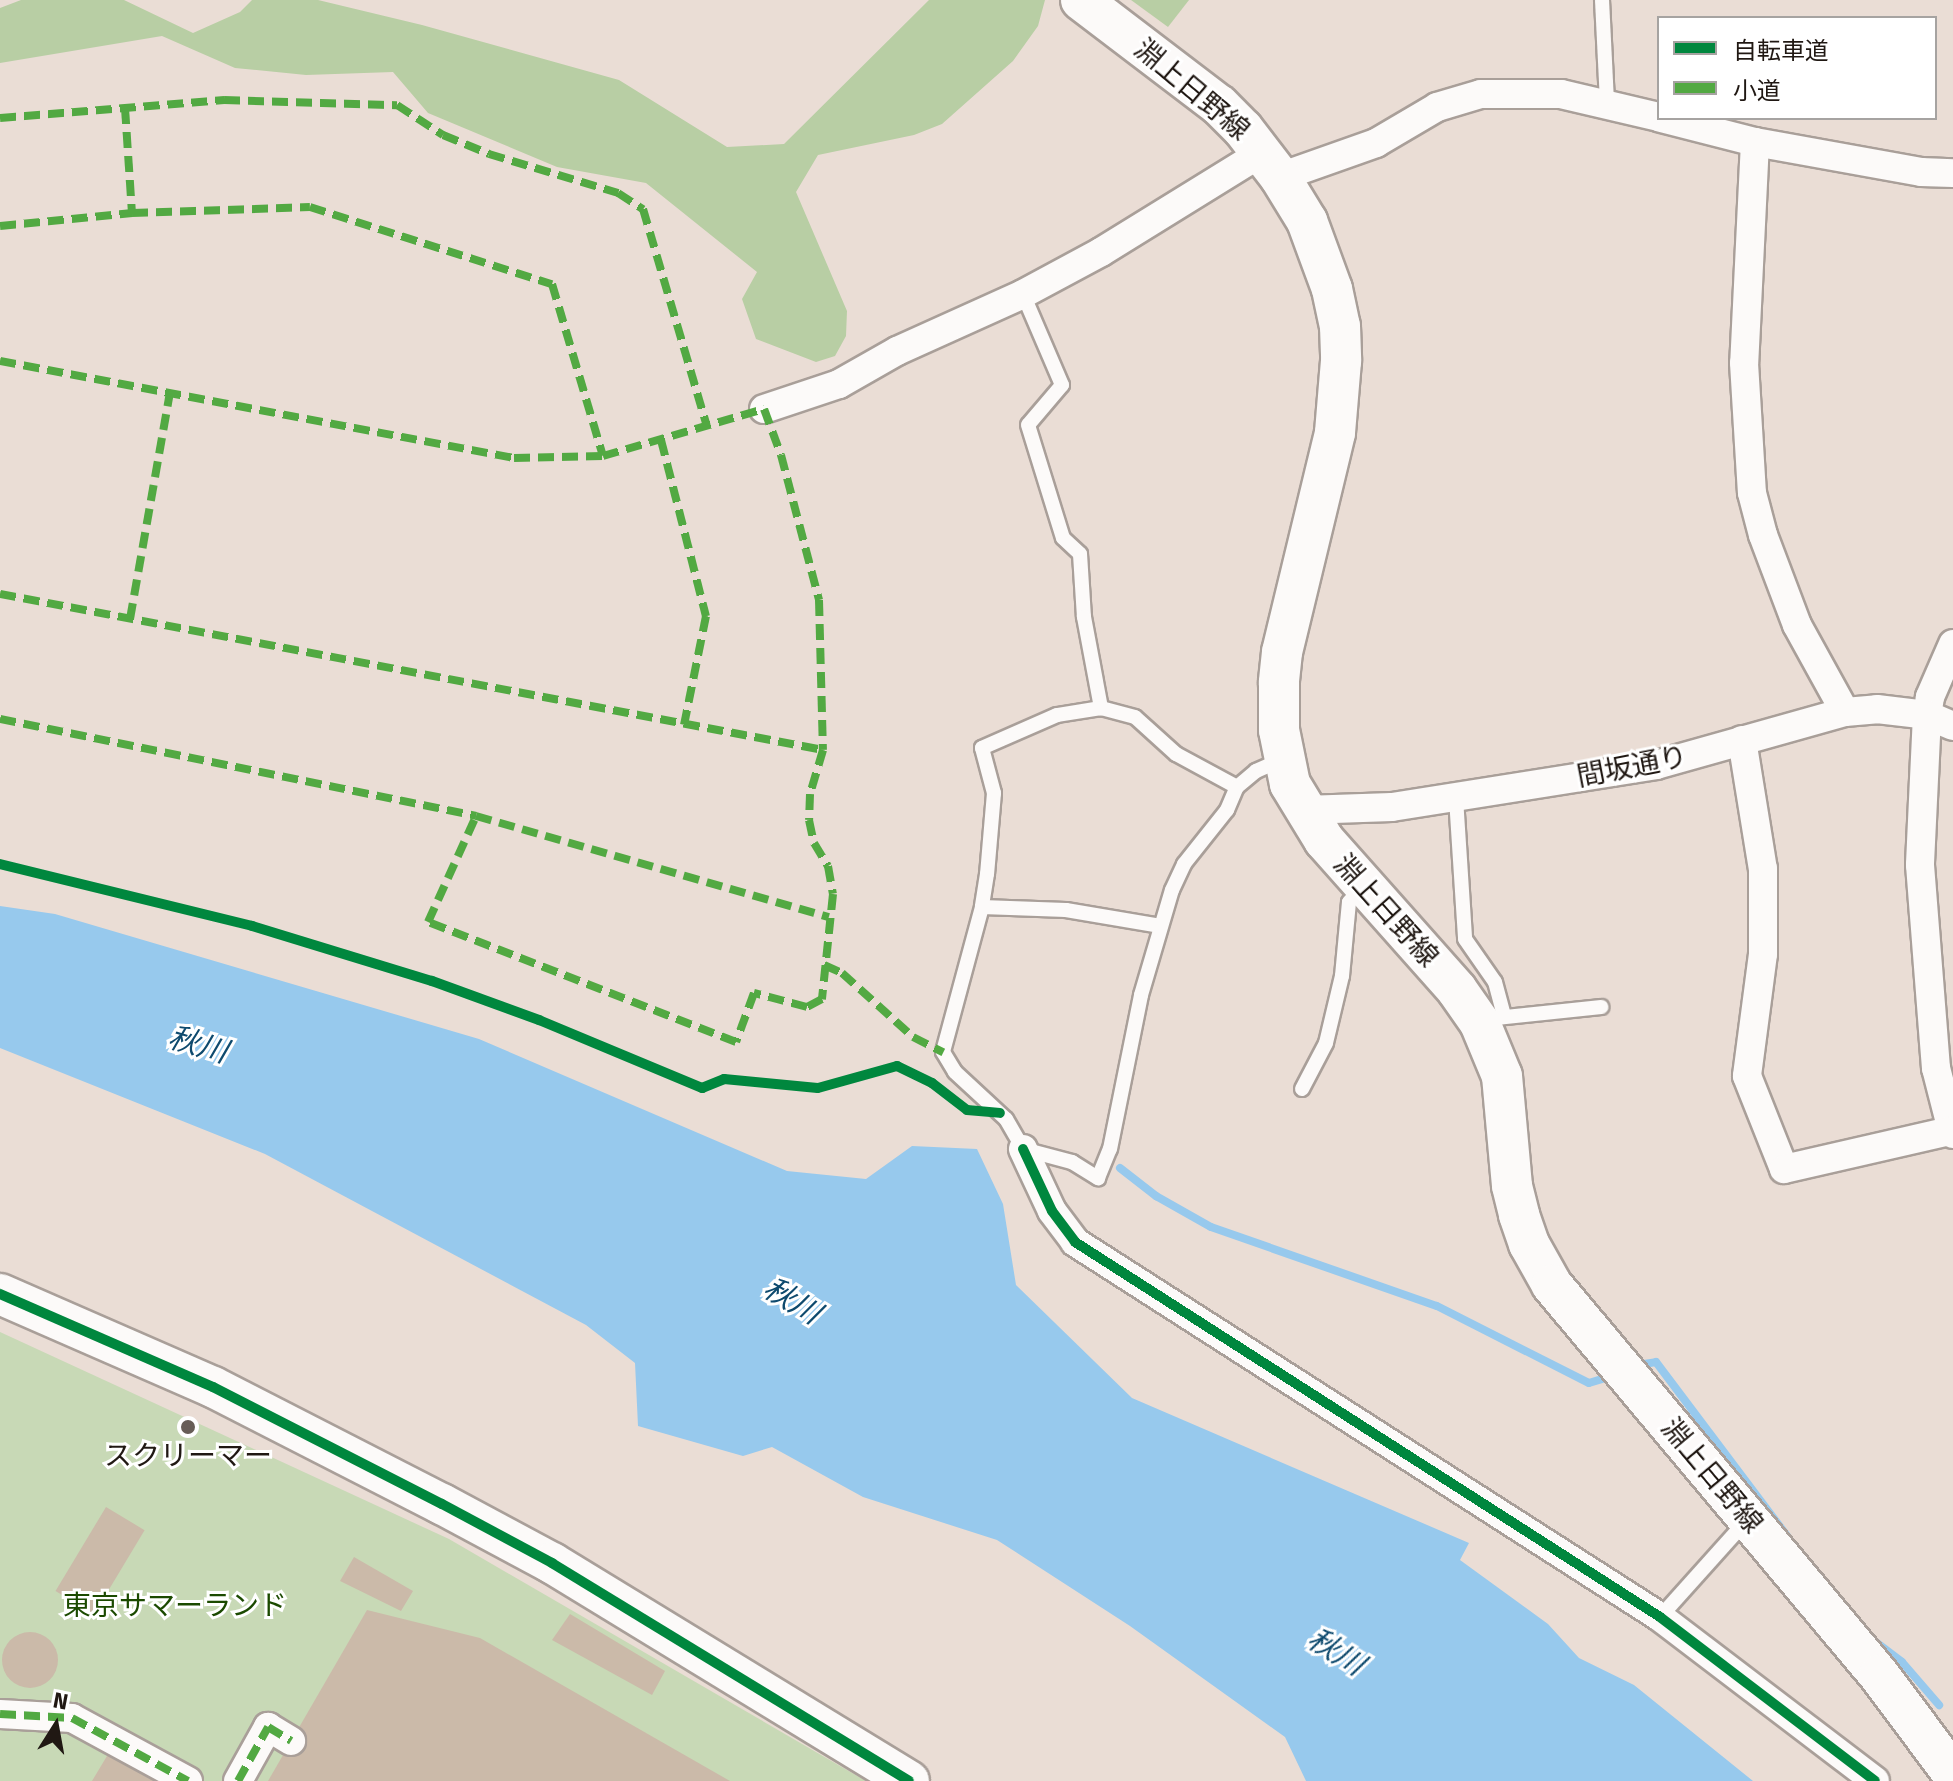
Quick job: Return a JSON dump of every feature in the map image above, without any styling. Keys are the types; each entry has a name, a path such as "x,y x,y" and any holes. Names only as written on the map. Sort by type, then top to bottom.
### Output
{"main road":[{"name":"淵上日野線","path":"1081,0 1219,105 1271,164 1321,254 1340,326 1341,361 1335,433 1282,652 1278,705 1283,759 1290,784 1324,840 1364,887 1457,990 1492,1019 1502,1076 1512,1186 1534,1254 1552,1285 1950,1762"},
{"path":"0,1294 213,1387 442,1504 552,1563 909,1781"}],"street":[{"path":"764,409 839,384 897,351 1023,294 1271,164 1376,143 1437,107 1481,94 1561,94 1657,117"},
{"path":"1668,120 1755,142 1921,172 1953,173"},
{"path":"1755,142 1744,363 1752,493 1763,535 1797,625 1845,712"},
{"path":"1742,740 1763,869 1763,954 1747,1076 1784,1169 1952,1133 1936,1068 1920,865 1940,720 1930,697 1953,644"},
{"name":"間坂通り","path":"1304,810 1392,807 1656,765 1845,712 1877,709 1940,720"},
{"path":"1023,1149 1052,1211 1075,1242 1660,1617 1875,1781"},
{"path":"0,1714 72,1718 188,1781"},
{"path":"238,1781 268,1727 291,1741"}],"lane":[{"path":"1602,0 1607,103"},
{"path":"1023,294 1062,385 1028,425 1063,538 1080,554 1084,617 1101,708"},
{"path":"1237,787 1176,754 1135,717 1101,708 1057,715 982,748 994,793 982,907 943,1052 955,1072 1006,1119 1023,1149 1072,1162 1098,1178 1110,1149 1141,995 1161,926 1184,864 1227,810 1237,787 1256,771 1283,759"},
{"path":"1456,798 1465,939 1495,982 1492,1019 1601,1007"},
{"path":"1302,1089 1326,1043 1342,976 1349,902 1364,887"},
{"path":"982,907 1066,910 1161,926"},
{"path":"1660,1617 1748,1519"}],"green space":[{"path":"21,0 124,0 193,33 240,12 252,0 318,0 422,25 619,80 727,147 784,144 929,0 1045,0 1038,26 1013,61 942,124 914,135 818,155 796,192 847,311 846,336 835,356 816,362 756,339 742,299 757,272 646,183 557,167 428,113 393,72 306,75 235,68 162,36 0,63 0,8"},
{"path":"1131,0 1189,0 1168,27"},
{"name":"東京サマーランド","path":"0,1332 449,1539 866,1781 0,1781"}],"water":[{"name":"秋川","path":"0,906 55,914 479,1039 787,1171 866,1179 912,1146 977,1149 1003,1204 1016,1285 1132,1398 1469,1543 1460,1560 1548,1624 1579,1658 1634,1685 1753,1781 1306,1781 1285,1737 1130,1626 997,1540 863,1497 772,1447 743,1456 638,1426 635,1363 586,1325 265,1154 0,1048"}],"building":[{"path":"106,1507 145,1530 94,1614 56,1591"},
{"path":"354,1557 413,1591 401,1611 340,1581"},
{"name":"東京サマーランド","path":"367,1610 480,1638 730,1781 268,1781"},
{"path":"570,1614 665,1671 652,1695 552,1640"},
{"path":"30,1632 50,1640 58,1660 50,1680 30,1688 10,1680 2,1660 10,1640"},
{"path":"110,1751 164,1781 92,1781"}],"waterway":[{"path":"1120,1168 1156,1196 1211,1227 1437,1306 1589,1383 1602,1379"},
{"path":"1644,1364 1656,1362 1788,1537"},
{"path":"1873,1640 1902,1662 1939,1705"}],"marked path":[{"path":"0,118 224,100 397,105 443,135 489,154 618,193 643,209 707,426"},
{"path":"125,108 132,213"},
{"path":"0,226 132,213 310,207 552,284 603,456"},
{"path":"0,361 514,458 603,456 764,409 781,455 819,600 823,750 810,794 809,820 814,843 828,866 833,894 822,999 807,1007 754,993 736,1042 428,922 476,816"},
{"path":"130,619 170,392"},
{"path":"661,440 706,616 684,725"},
{"path":"0,594 823,750"},
{"path":"0,719 476,816 829,917"},
{"path":"824,965 842,973 913,1037 943,1052"},
{"path":"0,1714 72,1718 188,1781"},
{"path":"238,1781 268,1727 291,1741"}],"cycle path":[{"path":"0,864 252,926 432,981 539,1020 702,1088 724,1079 818,1088 897,1066 932,1083 967,1110 1000,1113"},
{"path":"1023,1149 1052,1211 1075,1242 1660,1617 1875,1781"},
{"path":"0,1294 213,1387 442,1504 552,1563 909,1781"}],"place":[{"name":"スクリーマー","path":"188,1427"}]}
